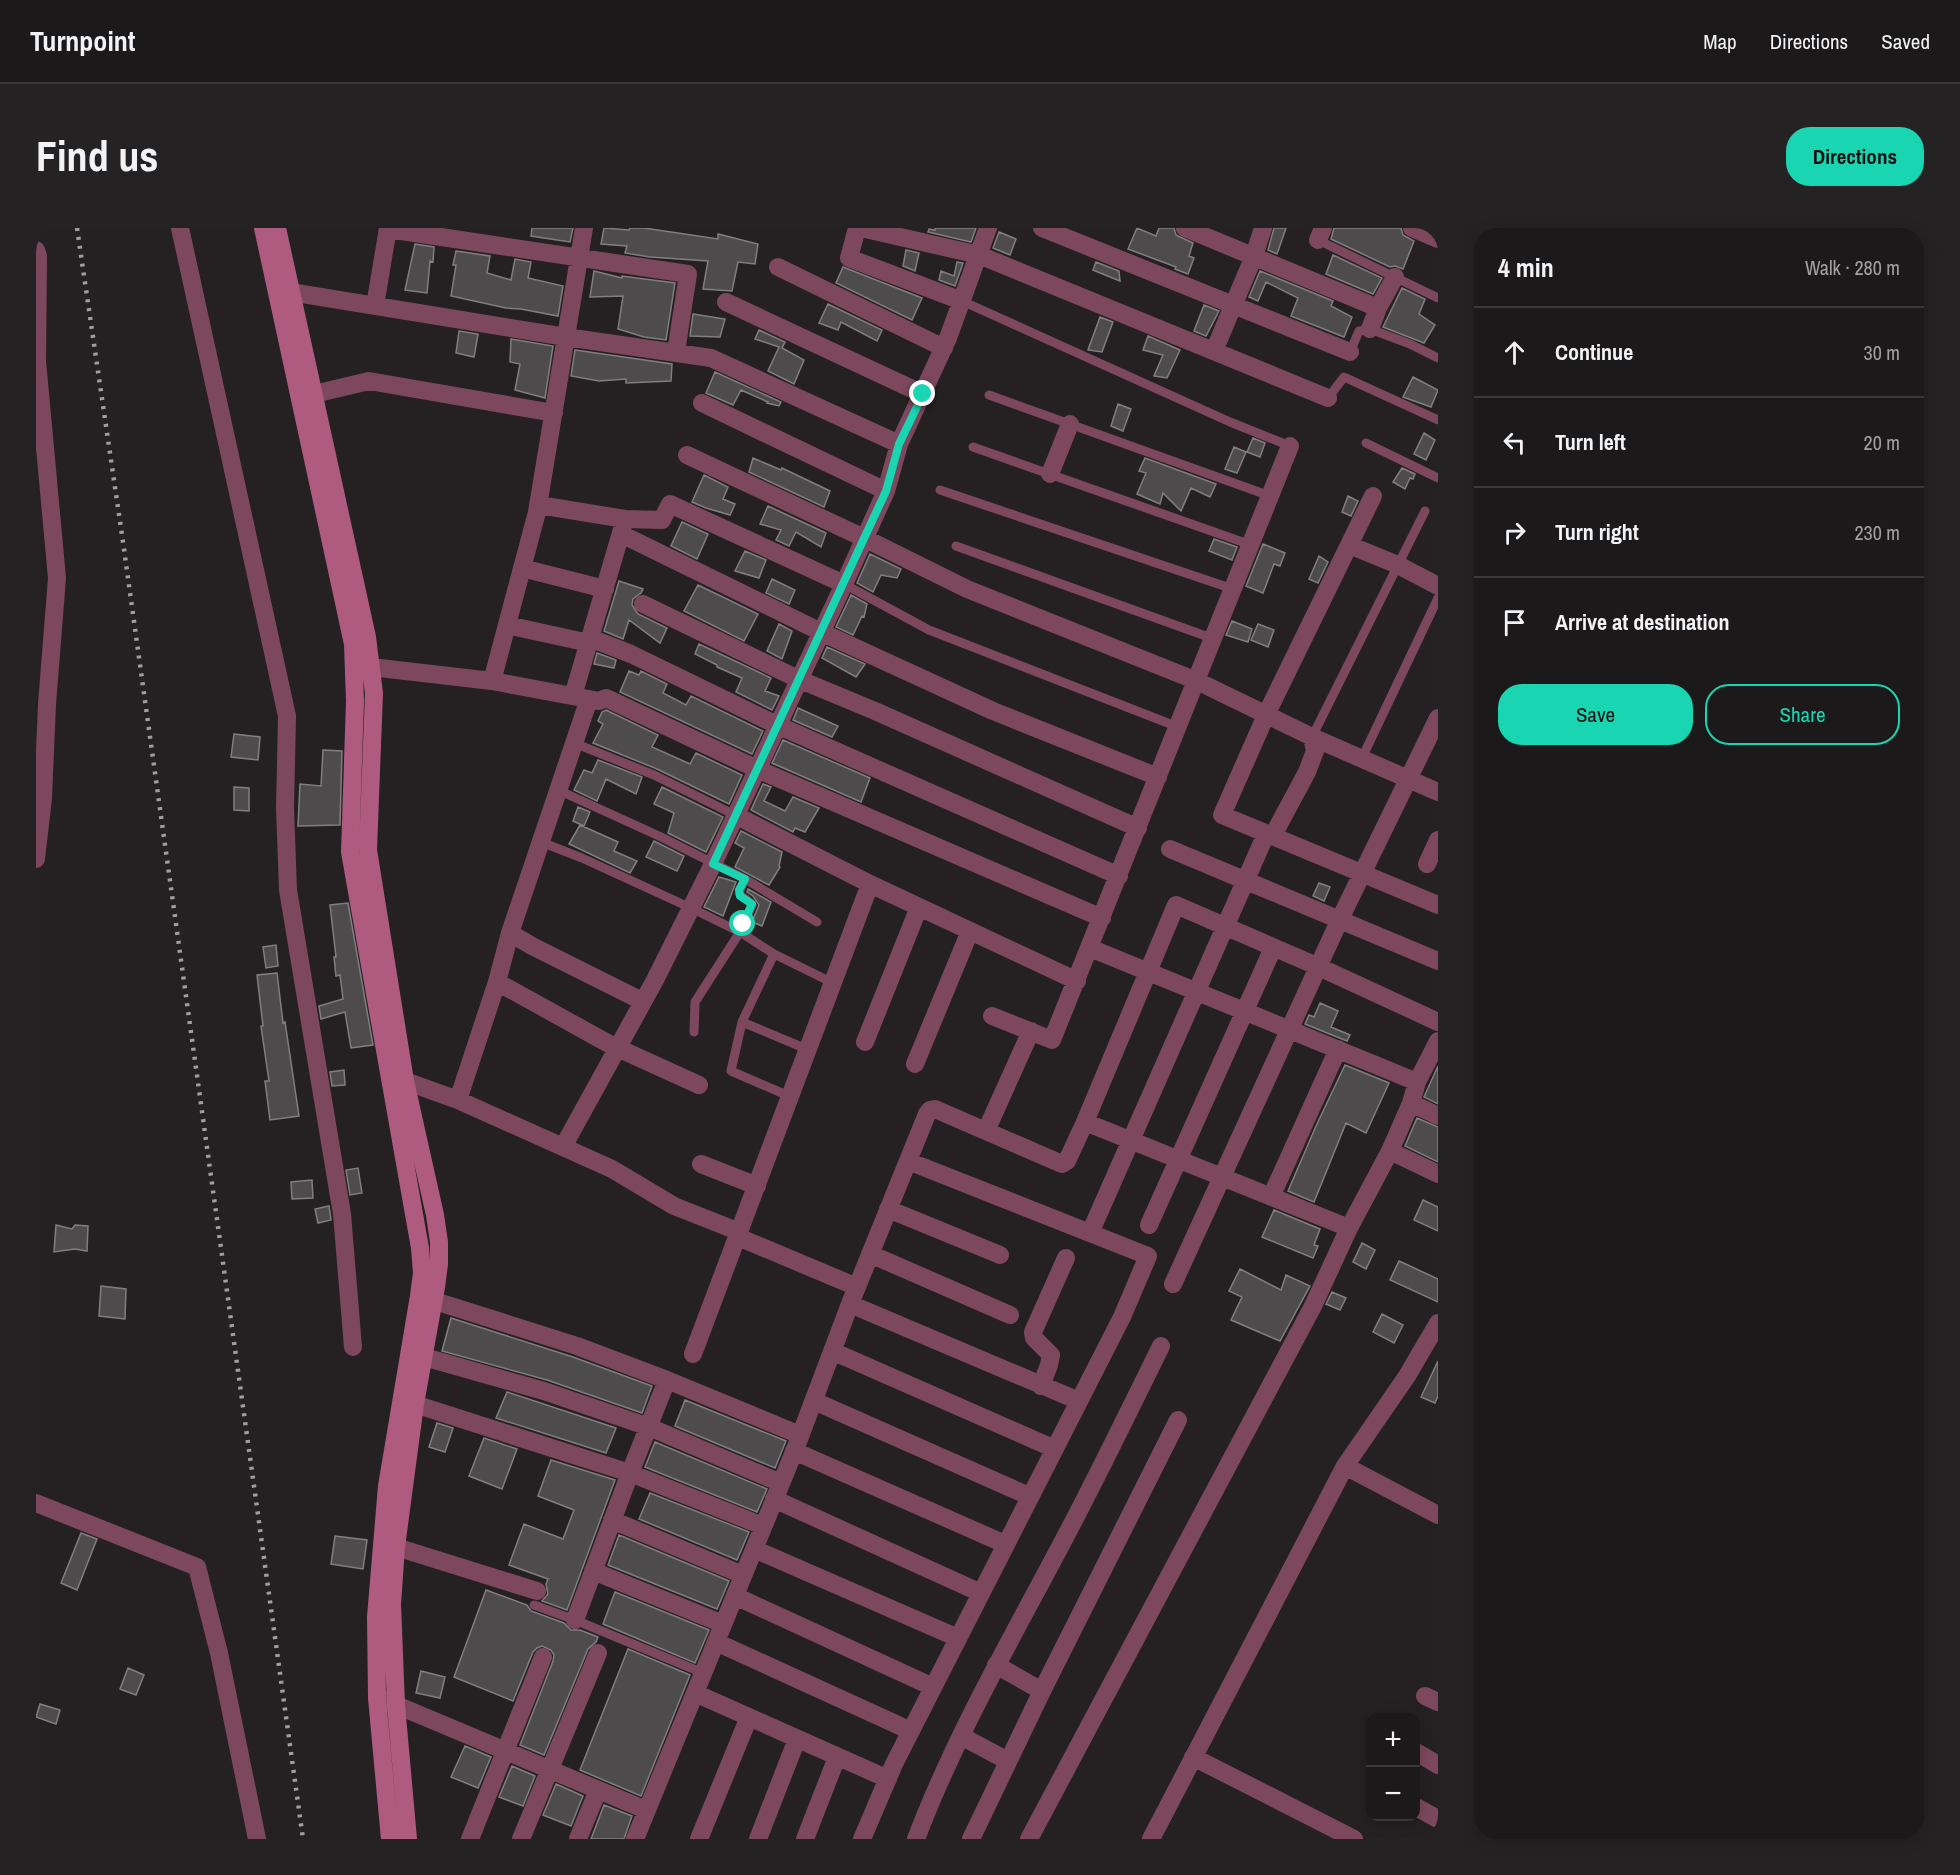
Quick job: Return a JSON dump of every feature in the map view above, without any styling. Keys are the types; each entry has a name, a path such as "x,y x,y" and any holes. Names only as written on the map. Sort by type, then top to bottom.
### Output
{"street":[{"path":"180,228 287,716 285,808 288,890 342,1214 353,1347"},
{"path":"263,228 314,394 367,638 355,701 350,852 420,1248 426,1298 424,1357 409,1402 387,1486 376,1617 378,1698 390,1839"},
{"path":"277,228 284,291 353,644 374,693 368,849 405,1081 439,1242 439,1264 426,1298 409,1402 392,1604 396,1705 408,1839"},
{"path":"375,306 388,228 579,257 688,274 676,352"},
{"path":"492,681 539,505 584,228"},
{"path":"962,302 849,258 859,228 979,255 1328,398"},
{"path":"562,1146 691,908 844,584 886,491 899,444 944,348 988,228"},
{"path":"1042,228 1350,352"},
{"path":"1185,228 1378,308"},
{"path":"1214,351 1263,228"},
{"path":"36,250 38,256 37,361 57,578 47,704 43,798 36,859"},
{"path":"778,267 944,348"},
{"path":"1370,329 1378,308 1395,277"},
{"path":"284,291 711,358 899,444"},
{"path":"726,302 923,394"},
{"path":"314,394 369,381 554,413"},
{"path":"702,403 886,491"},
{"path":"1050,474 1070,424"},
{"path":"992,1016 1052,1040 1290,446"},
{"path":"687,455 967,589 1197,681 1312,737 1438,792"},
{"path":"1373,496 1266,715 1221,814 1438,905"},
{"path":"623,527 662,520 670,504 844,584"},
{"path":"539,505 623,527 821,632 993,711 1158,777"},
{"path":"458,1100 497,982 510,933 574,743 590,640 623,527"},
{"path":"1349,545 1398,565 1438,586"},
{"path":"522,568 605,589"},
{"path":"643,604 798,679 1138,828"},
{"path":"507,625 590,640 631,654 777,725 1119,876"},
{"path":"362,668 492,681 599,701 606,698 757,769 1102,918"},
{"path":"1173,1284 1340,919 1438,718"},
{"path":"1090,1233 1245,881 1307,772 1315,751 1312,737"},
{"path":"735,815 870,884 1077,981"},
{"path":"1427,864 1438,840"},
{"path":"1170,849 1438,961"},
{"path":"693,1354 870,884"},
{"path":"635,1839 778,1491 850,1304 930,1110 935,1109 1062,1164 1067,1161 1176,905 1438,1022"},
{"path":"864,1042 919,907"},
{"path":"915,1064 970,931"},
{"path":"510,933 642,1001"},
{"path":"1090,948 1290,1028 1417,1082"},
{"path":"1149,1225 1273,948"},
{"path":"497,982 611,1045 699,1085"},
{"path":"986,1131 1030,1031"},
{"path":"1029,1839 1307,1317 1349,1228 1390,1151 1411,1104 1417,1082 1437,1047"},
{"path":"1271,1197 1338,1049"},
{"path":"405,1081 458,1100 562,1146 612,1169 675,1206 857,1287"},
{"path":"1411,1104 1438,1116"},
{"path":"1085,1122 1349,1228"},
{"path":"1390,1151 1438,1174"},
{"path":"862,1839 911,1731 1122,1317 1148,1256 908,1161"},
{"path":"701,1164 757,1186"},
{"path":"888,1209 1000,1255"},
{"path":"870,1254 1010,1315"},
{"path":"1041,1386 1051,1355 1034,1338 1033,1332 1066,1258"},
{"path":"426,1298 577,1346 667,1380 1005,1544"},
{"path":"850,1304 1079,1401"},
{"path":"1151,1839 1345,1466 1407,1376 1438,1323"},
{"path":"916,1839 930,1802 996,1665 1088,1493 1161,1346"},
{"path":"832,1351 1055,1449"},
{"path":"424,1357 544,1391 649,1427 981,1593"},
{"path":"575,1620 667,1380"},
{"path":"814,1401 1029,1496"},
{"path":"409,1402 630,1473 763,1526"},
{"path":"971,1839 1042,1691 1178,1420"},
{"path":"1345,1466 1438,1515"},
{"path":"36,1503 197,1567 219,1653 257,1839"},
{"path":"612,1520 743,1575"},
{"path":"396,1547 535,1598"},
{"path":"754,1549 958,1638"},
{"path":"593,1571 723,1624"},
{"path":"735,1596 933,1687"},
{"path":"716,1642 911,1731"},
{"path":"521,1839 598,1653"},
{"path":"470,1839 543,1657"},
{"path":"996,1665 1042,1691"},
{"path":"695,1694 888,1779"},
{"path":"378,1698 646,1810"},
{"path":"699,1839 749,1717"},
{"path":"961,1736 1008,1761"},
{"path":"758,1839 797,1739"},
{"path":"1420,1754 1438,1764"},
{"path":"805,1839 837,1756"},
{"path":"1193,1758 1354,1839"},
{"path":"578,1839 598,1790"},
{"path":"1420,1809 1438,1819"}],"lane":[{"path":"1321,234 1395,277 1438,298"},
{"path":"962,302 1230,422 1290,446"},
{"path":"1350,352 1359,331 1370,329 1410,344 1438,358"},
{"path":"1328,398 1344,376 1438,420"},
{"path":"989,395 1270,496"},
{"path":"1366,443 1438,478"},
{"path":"973,447 1251,544"},
{"path":"940,490 1233,589"},
{"path":"1312,737 1425,511"},
{"path":"956,546 1214,639"},
{"path":"844,584 929,630 1178,727"},
{"path":"1362,758 1438,598"},
{"path":"574,743 654,775 735,815"},
{"path":"558,790 745,879 817,922"},
{"path":"541,842 582,858 691,908 740,932 774,954 833,983"},
{"path":"693,1032 695,1002 740,932 752,904 740,896 739,890 745,879"},
{"path":"774,954 742,1022 731,1071 791,1097"},
{"path":"742,1022 809,1050"},
{"path":"535,1598 575,1620 703,1673"}],"building":[{"path":"532,228 573,228 570,242 531,236"},
{"path":"604,228 629,230 630,228 644,228 718,239 718,234 758,244 755,264 738,262 732,291 703,289 708,261 625,253 627,246 601,244"},
{"path":"935,228 976,228 971,242 928,232 929,229 935,230"},
{"path":"1137,228 1156,236 1159,228 1174,228 1176,235 1193,243 1189,256 1194,258 1188,274 1175,269 1176,267 1128,249"},
{"path":"1274,228 1286,228 1277,254 1268,250"},
{"path":"1334,228 1401,228 1403,235 1414,241 1403,269 1390,267 1331,239"},
{"path":"999,232 1016,239 1010,255 993,248"},
{"path":"415,244 434,247 433,262 430,261 427,293 405,290"},
{"path":"906,250 919,253 915,271 903,266"},
{"path":"456,251 490,256 487,273 511,280 515,259 531,262 528,278 563,286 558,316 451,296"},
{"path":"1333,255 1382,278 1373,294 1326,274"},
{"path":"957,262 963,263 955,286 939,280 941,271 954,276"},
{"path":"1096,262 1119,271 1120,281 1093,270"},
{"path":"843,267 922,298 912,320 836,283"},
{"path":"594,271 622,278 622,276 675,283 666,340 644,337 618,329 623,296 590,297"},
{"path":"1260,271 1333,301 1331,306 1352,317 1344,337 1291,316 1298,298 1266,282 1258,301 1249,297"},
{"path":"1402,288 1425,299 1419,314 1435,325 1424,343 1383,327"},
{"path":"828,304 882,330 877,341 841,322 838,330 819,323"},
{"path":"1204,305 1219,311 1206,336 1194,331"},
{"path":"693,314 725,319 720,337 690,336"},
{"path":"1100,317 1113,322 1102,352 1088,350"},
{"path":"759,330 785,342 782,348 804,360 794,384 768,371 779,347 755,339"},
{"path":"459,331 478,334 474,357 456,353"},
{"path":"1148,336 1180,350 1167,378 1154,376 1163,355 1143,350"},
{"path":"511,339 553,346 545,398 515,390 520,364 510,362"},
{"path":"575,350 672,364 671,381 626,383 626,379 599,381 571,376"},
{"path":"715,372 781,402 779,406 767,403 741,390 733,405 706,393"},
{"path":"1413,377 1438,390 1431,407 1403,397"},
{"path":"1118,404 1131,409 1123,431 1111,426"},
{"path":"1424,433 1435,440 1426,460 1414,454"},
{"path":"1253,438 1265,443 1260,457 1247,452"},
{"path":"1234,447 1246,452 1237,473 1225,469"},
{"path":"753,458 781,470 782,468 830,491 824,507 749,472"},
{"path":"1145,458 1216,484 1210,497 1191,488 1181,511 1163,493 1160,504 1137,494 1146,473 1139,471"},
{"path":"1402,468 1415,474 1413,479 1410,478 1405,489 1393,482"},
{"path":"704,475 728,487 723,499 735,504 730,515 692,502"},
{"path":"1348,496 1358,501 1351,516 1342,512"},
{"path":"768,506 826,533 821,547 796,532 789,546 776,540 781,530 760,524"},
{"path":"682,522 708,534 697,559 671,546"},
{"path":"1214,539 1237,547 1232,560 1209,551"},
{"path":"1263,544 1285,553 1280,566 1274,564 1263,593 1246,586"},
{"path":"745,551 766,560 759,578 735,571"},
{"path":"870,554 901,569 897,578 881,575 873,592 857,583"},
{"path":"1319,556 1328,562 1318,583 1309,579"},
{"path":"772,579 795,590 789,604 766,593"},
{"path":"619,581 643,589 633,599 632,605 638,614 667,628 660,643 629,620 623,639 604,631"},
{"path":"698,585 758,614 744,641 684,611"},
{"path":"851,595 867,604 864,617 862,616 853,635 836,627"},
{"path":"1232,621 1252,629 1248,642 1226,635"},
{"path":"779,624 792,631 782,659 767,651"},
{"path":"1258,624 1274,630 1268,647 1251,640"},
{"path":"699,644 771,678 765,691 779,696 772,710 736,692 742,678 695,654"},
{"path":"827,647 865,664 856,677 822,658"},
{"path":"597,653 616,660 614,668 594,664"},
{"path":"629,671 639,675 641,671 667,684 663,693 686,705 691,696 763,731 752,754 620,692"},
{"path":"798,708 838,726 832,737 793,720"},
{"path":"606,710 658,735 652,747 690,764 696,753 742,775 729,804 657,769 593,743 603,724 598,721 602,712"},
{"path":"234,734 260,737 258,760 231,757"},
{"path":"783,740 870,778 861,802 772,763"},
{"path":"323,750 342,751 340,825 298,826 300,784 321,786"},
{"path":"598,760 642,777 636,794 606,779 597,801 574,790 584,770 592,773"},
{"path":"763,784 771,787 764,801 785,811 793,797 819,808 805,832 795,828 793,832 751,810"},
{"path":"234,787 249,788 249,811 234,810"},
{"path":"662,787 723,817 706,852 668,833 674,813 654,804"},
{"path":"578,807 590,812 584,826 573,821"},
{"path":"580,825 618,842 614,851 637,861 630,873 569,844"},
{"path":"741,831 782,852 780,867 769,885 735,867 744,848 735,843"},
{"path":"654,841 684,856 677,871 646,857"},
{"path":"719,877 736,882 723,916 704,907"},
{"path":"1319,883 1330,887 1324,901 1313,896"},
{"path":"748,889 771,902 762,926 752,922 759,905 747,892"},
{"path":"348,903 373,1045 351,1048 345,1012 321,1019 319,1006 343,999 340,975 336,976 330,905"},
{"path":"276,945 278,966 266,968 263,947"},
{"path":"277,973 299,1116 270,1120 265,1081 269,1081 257,975"},
{"path":"1320,1003 1338,1011 1331,1027 1350,1035 1347,1041 1305,1024 1309,1015 1314,1017"},
{"path":"1345,1065 1389,1083 1366,1133 1346,1123 1314,1202 1288,1191"},
{"path":"1438,1066 1438,1104 1424,1097"},
{"path":"344,1070 345,1085 332,1086 330,1072"},
{"path":"1417,1118 1438,1127 1438,1162 1405,1146"},
{"path":"358,1168 362,1193 350,1195 346,1170"},
{"path":"312,1180 313,1198 292,1199 291,1182"},
{"path":"1423,1200 1438,1207 1438,1231 1414,1220"},
{"path":"329,1206 331,1220 318,1223 315,1209"},
{"path":"1274,1210 1320,1229 1314,1245 1318,1246 1313,1258 1262,1237"},
{"path":"56,1225 72,1229 75,1225 88,1226 87,1251 75,1249 54,1252"},
{"path":"1362,1243 1375,1250 1366,1269 1353,1262"},
{"path":"1399,1261 1438,1279 1438,1302 1390,1280"},
{"path":"1240,1269 1281,1290 1286,1275 1310,1286 1280,1341 1231,1320 1242,1297 1229,1291"},
{"path":"101,1286 126,1289 125,1319 99,1316"},
{"path":"1332,1292 1346,1298 1340,1310 1326,1304"},
{"path":"1382,1314 1403,1325 1394,1343 1373,1332"},
{"path":"451,1318 573,1357 652,1386 642,1413 547,1380 442,1351"},
{"path":"1438,1361 1438,1396 1435,1403 1421,1397"},
{"path":"507,1392 616,1428 606,1453 496,1418"},
{"path":"685,1400 786,1441 775,1468 675,1426"},
{"path":"437,1423 453,1428 445,1452 429,1447"},
{"path":"484,1438 517,1449 502,1489 469,1476"},
{"path":"655,1442 767,1489 757,1512 645,1467"},
{"path":"551,1460 615,1480 567,1610 542,1601 548,1594 546,1584 548,1579 509,1565 524,1524 563,1539 574,1510 538,1496"},
{"path":"650,1493 749,1532 737,1560 639,1519"},
{"path":"81,1533 97,1539 77,1590 61,1583"},
{"path":"619,1535 729,1581 717,1609 608,1565"},
{"path":"335,1536 367,1540 363,1569 331,1564"},
{"path":"486,1590 527,1605 531,1611 564,1623 571,1630 580,1630 598,1637 588,1649 544,1755 520,1745 553,1661 554,1655 551,1650 542,1646 533,1652 513,1701 454,1677"},
{"path":"615,1592 709,1630 695,1663 603,1624"},
{"path":"628,1649 690,1675 641,1796 580,1770"},
{"path":"128,1668 144,1675 136,1695 120,1689"},
{"path":"421,1671 445,1677 440,1698 416,1693"},
{"path":"40,1704 60,1710 56,1724 36,1717"},
{"path":"465,1746 491,1757 478,1788 451,1777"},
{"path":"512,1766 535,1776 523,1806 499,1797"},
{"path":"556,1784 583,1796 571,1826 543,1815"},
{"path":"604,1805 632,1816 624,1839 591,1839"}],"railway":[{"path":"77,228 122,535 303,1839"}],"route":[{"path":"743,924 752,904 740,896 739,890 745,879 713,864 886,491 899,444 923,394"}]}
